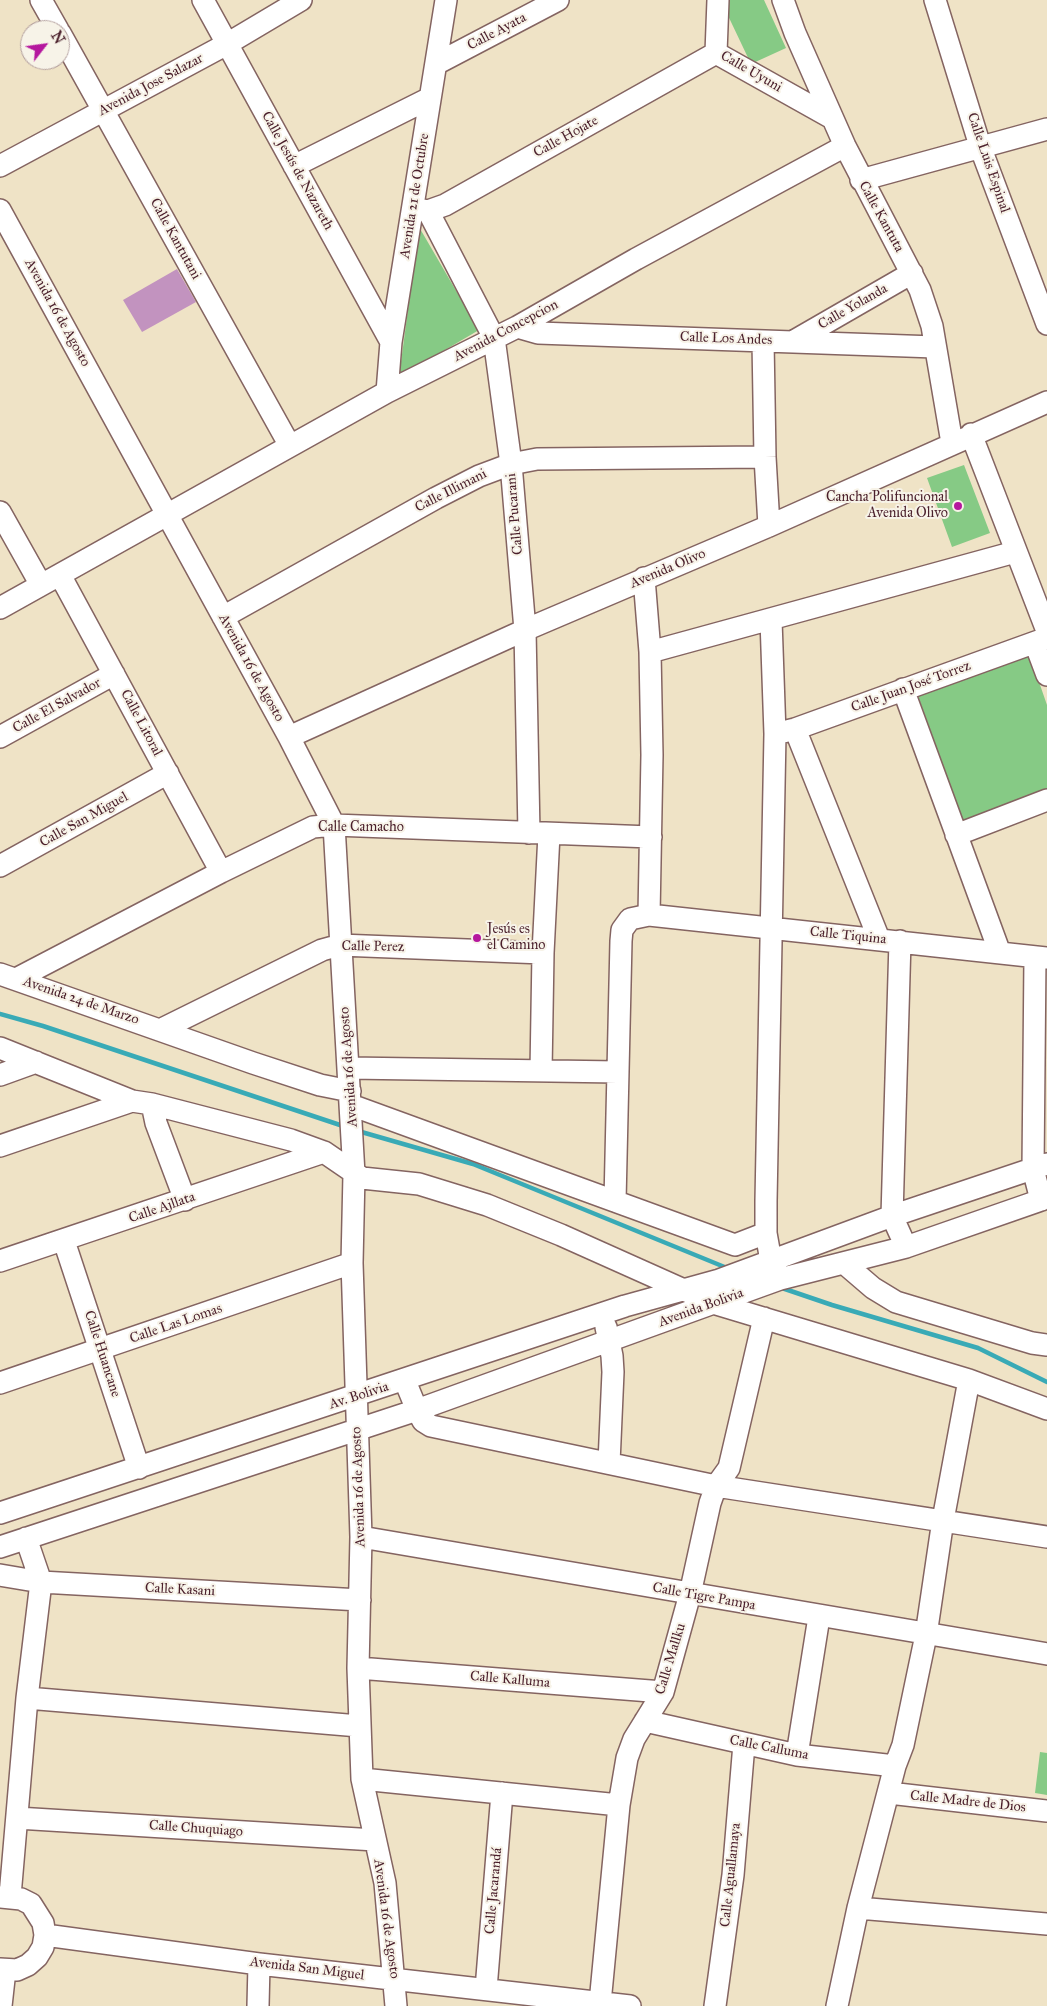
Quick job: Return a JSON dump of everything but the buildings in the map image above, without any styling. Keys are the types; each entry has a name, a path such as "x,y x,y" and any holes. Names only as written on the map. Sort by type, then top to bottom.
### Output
{"street":[{"path":"41,0 52,20"},
{"name":"Calle Jesús de Nazareth","path":"203,0 391,342"},
{"name":"Avenida Jose Salazar","path":"0,166 227,44 301,0"},
{"name":"Avenida 21 de Octubre","path":"387,392 391,342 420,210 430,98 446,0"},
{"name":"Calle Ayata","path":"436,64 558,0"},
{"name":"Calle Uyuni","path":"718,0 716,53 832,118"},
{"name":"Calle Kantuta","path":"783,0 795,33 845,146 861,180 912,273 926,306 952,443"},
{"name":"Calle Luis Espinal","path":"935,0 981,149 1047,324"},
{"name":"Calle Kantutani","path":"70,51 290,446"},
{"name":"Calle Hojate","path":"420,210 446,205 716,53"},
{"path":"294,166 430,98"},
{"path":"861,180 981,149 1047,129"},
{"name":"Avenida Concepcion","path":"0,608 387,392 517,327 636,259 845,146"},
{"name":"Avenida 16 de Agosto","path":"0,210 289,737 334,824 354,1174 352,1263 361,1537 358,1668 359,1726 362,1779 385,1883 396,2006"},
{"name":"Calle Pucarani","path":"420,210 494,338 511,464 539,834 543,953 541,1071"},
{"name":"Calle Yolanda","path":"794,341 912,273"},
{"name":"Calle Los Andes","path":"517,327 538,333 935,347"},
{"path":"763,341 764,457 769,526"},
{"name":"Avenida Olivo","path":"289,737 525,630 769,526 971,434 1047,402"},
{"path":"971,434 1015,552 1043,637 1047,675"},
{"name":"Calle Illimani","path":"223,617 436,498 479,476 511,464 537,459 764,457"},
{"path":"0,512 41,585"},
{"path":"650,652 1015,552"},
{"name":"Calle Litoral","path":"60,575 221,872"},
{"path":"615,1201 622,930 630,919 650,915 650,652 644,578"},
{"path":"771,620 785,732 770,927 766,1233 769,1269 822,1244 892,1216 1040,1167"},
{"name":"Calle Juan José Torrez","path":"785,732 1043,637"},
{"name":"Calle El Salvador","path":"0,737 114,674"},
{"path":"903,689 1000,953"},
{"path":"785,732 889,940 892,1216 906,1247"},
{"name":"Calle San Miguel","path":"0,866 168,773"},
{"path":"956,836 1047,800"},
{"name":"Calle Camacho","path":"9,976 313,827 334,824 539,834 651,837"},
{"name":"Calle Tiquina","path":"650,915 1041,958"},
{"name":"Calle Perez","path":"162,1029 314,954 340,945 543,953"},
{"path":"1041,958 1040,1167 1044,1199"},
{"name":"Avenida 24 de Marzo","path":"9,976 253,1063 320,1084 351,1098 615,1201 735,1245 766,1233"},
{"path":"0,1048 142,1102 291,1140 324,1152 339,1160 354,1174 369,1180 419,1184 487,1205 561,1235 713,1303 970,1380 1047,1409"},
{"path":"0,1074 36,1062"},
{"path":"349,1068 618,1072"},
{"path":"0,1146 142,1102"},
{"path":"142,1102 156,1123 185,1200"},
{"name":"Calle Ajllata","path":"0,1261 324,1152"},
{"name":"Avenida Bolivia","path":"358,1429 748,1291 769,1269 845,1264 906,1247 1044,1199"},
{"name":"Calle Huancane","path":"64,1241 139,1468"},
{"name":"Calle Las Lomas","path":"0,1383 352,1263"},
{"path":"845,1264 873,1288 896,1302 1032,1343 1047,1344"},
{"name":"Av. Bolivia","path":"0,1513 405,1381 625,1306 718,1280 769,1269"},
{"path":"602,1315 610,1340 613,1372 609,1463"},
{"name":"Calle Mallku","path":"600,2002 619,1804 627,1758 634,1739 663,1692 690,1594 710,1503 716,1486 729,1468 764,1318"},
{"path":"837,2006 858,1908 889,1793 894,1766 903,1745 926,1635 943,1520 970,1380"},
{"path":"405,1381 416,1410 423,1422 430,1426 716,1486 1047,1537"},
{"path":"0,1546 358,1429"},
{"name":"Calle Tigre Pampa","path":"361,1537 819,1617 1047,1654"},
{"path":"1,2006 2,1970 17,1970 32,1961 43,1946 45,1935 44,1923 31,1904 5,1897 17,1818 27,1698 41,1582 26,1538"},
{"name":"Calle Kasani","path":"0,1575 41,1582 360,1600"},
{"path":"798,1756 819,1617"},
{"name":"Calle Kalluma","path":"358,1668 663,1692"},
{"path":"27,1698 359,1726"},
{"name":"Calle Calluma","path":"646,1721 798,1756 894,1766"},
{"name":"Calle Aguallamaya","path":"715,2006 733,1875 744,1744"},
{"path":"362,1779 619,1804"},
{"name":"Calle Jacarandá","path":"486,1990 502,1792"},
{"name":"Calle Madre de Dios","path":"889,1793 1047,1811"},
{"name":"Calle Chuquiago","path":"17,1818 374,1840"},
{"path":"858,1908 1047,1924"},
{"name":"Avenida San Miguel","path":"45,1935 259,1964 630,2006"},
{"path":"258,2006 259,1964"}],"green space":[{"path":"727,0 764,0 786,48 751,64 722,3"},
{"path":"419,227 479,330 399,377"},
{"name":"Cancha Polifuncional Avenida Olivo","path":"964,465 990,533 952,547 927,478"},
{"path":"1030,656 1047,705 1047,791 963,821 918,696"},
{"path":"1040,1752 1047,1753 1047,1795 1035,1793"}],"waterway":[{"path":"0,1014 43,1026 346,1127"},
{"path":"358,1131 473,1164 727,1268"},
{"path":"779,1287 832,1305 978,1348 1047,1382"}],"place":[{"name":"Cancha Polifuncional Avenida Olivo","path":"958,506"},
{"name":"Jesús es el Camino","path":"477,938"}]}
